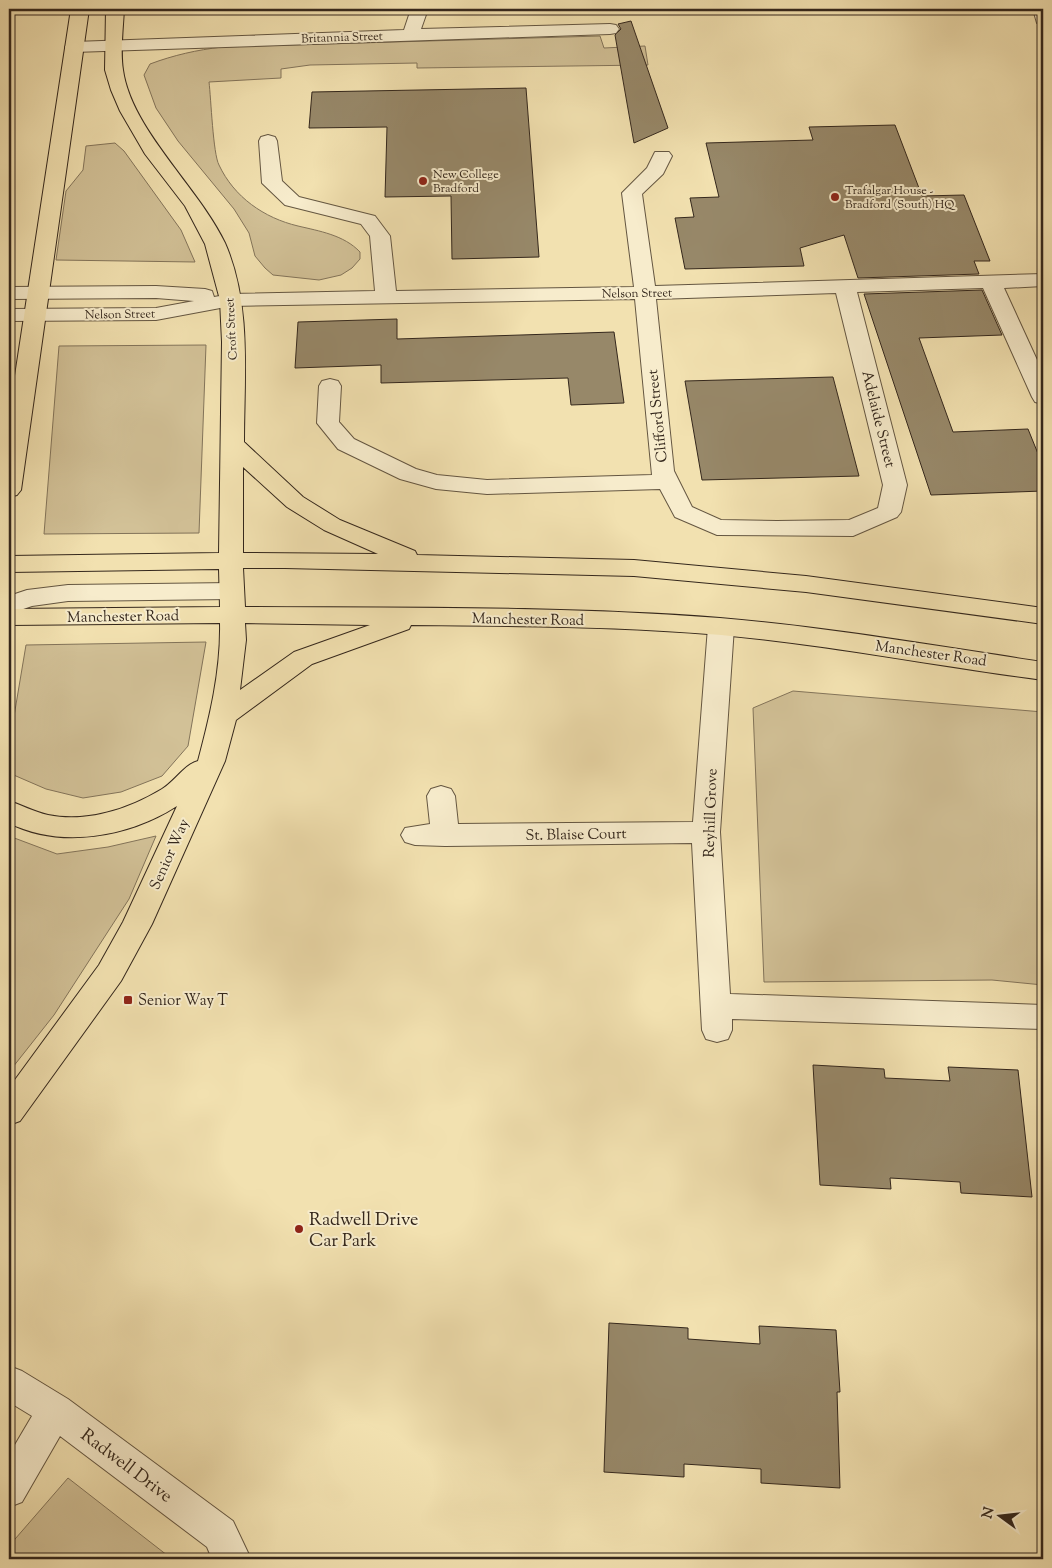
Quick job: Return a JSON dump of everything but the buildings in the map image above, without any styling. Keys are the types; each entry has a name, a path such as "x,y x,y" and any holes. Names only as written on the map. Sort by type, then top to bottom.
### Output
{"main road":[{"name":"Croft Street","path":"114,14 114,70 129,111 155,154 194,205 215,244 231,300 233,342 230,561"},
{"path":"9,490 79,15"},
{"path":"231,443 295,502 332,525 418,562"},
{"path":"9,564 230,561 418,562 634,568 806,584 1043,616"},
{"name":"Senior Way","path":"9,1112 110,973 137,924 211,761 224,715 233,640 230,561"},
{"name":"Manchester Road","path":"9,617 233,603 415,617 566,618 721,627 855,642 1043,671"},
{"path":"224,715 303,658 415,617"},
{"path":"9,810 30,820 63,827 111,822 151,808 181,790 211,761"}],"street":[{"path":"411,35 419,9"},
{"path":"1041,9 1043,19"},
{"name":"Britannia Street","path":"74,47 610,30"},
{"path":"268,142 272,183 292,201 368,220 380,236 386,296"},
{"name":"Clifford Street","path":"662,156 656,170 632,193 645,294 662,471 683,512 717,527 853,528"},
{"name":"Nelson Street","path":"9,315 156,314 231,300 386,296 645,294 1043,280"},
{"path":"991,282 1043,397"},
{"name":"Adelaide Street","path":"845,287 895,485 889,512 853,528"},
{"name":"Nelson Street","path":"9,293 156,292 196,294 231,300"},
{"path":"330,386 328,423 346,444 436,482 486,486 668,482"},
{"path":"9,606 27,598 68,593 233,603"},
{"name":"Reyhill Grove","path":"721,627 706,832 716,1018 1043,1017"},
{"path":"441,796 445,836"},
{"name":"St. Blaise Court","path":"415,836 706,832"},
{"name":"Radwell Drive","path":"9,1383 55,1411 220,1534 232,1559"},
{"path":"9,1489 55,1411"}],"shaded area":[{"path":"600,36 604,48 645,46 648,65 417,68 417,63 310,65 281,69 281,78 209,82 217,159 233,187 251,204 273,218 347,241 360,252 360,259 352,268 341,275 319,280 273,275 265,268 255,256 249,233 234,209 178,141 156,108 144,75 150,64 186,53 222,47"},
{"path":"115,143 124,151 181,230 195,262 56,260 66,191 83,170 86,146"},
{"path":"206,345 199,533 44,534 59,346"},
{"path":"206,642 188,746 162,776 121,792 83,798 46,789 9,773 9,746 26,645"},
{"path":"793,691 1043,712 1043,985 992,980 764,982 753,708"},
{"path":"9,836 57,854 108,847 156,836 129,899 54,1015 9,1072"},
{"path":"68,1478 172,1559 9,1559 9,1546"}],"place":[{"name":"New College Bradford","path":"423,181"},
{"name":"Trafalgar House - Bradford (South) HQ","path":"835,197"},
{"name":"Senior Way T","path":"128,1000"},
{"name":"Radwell Drive Car Park","path":"299,1229"}]}
